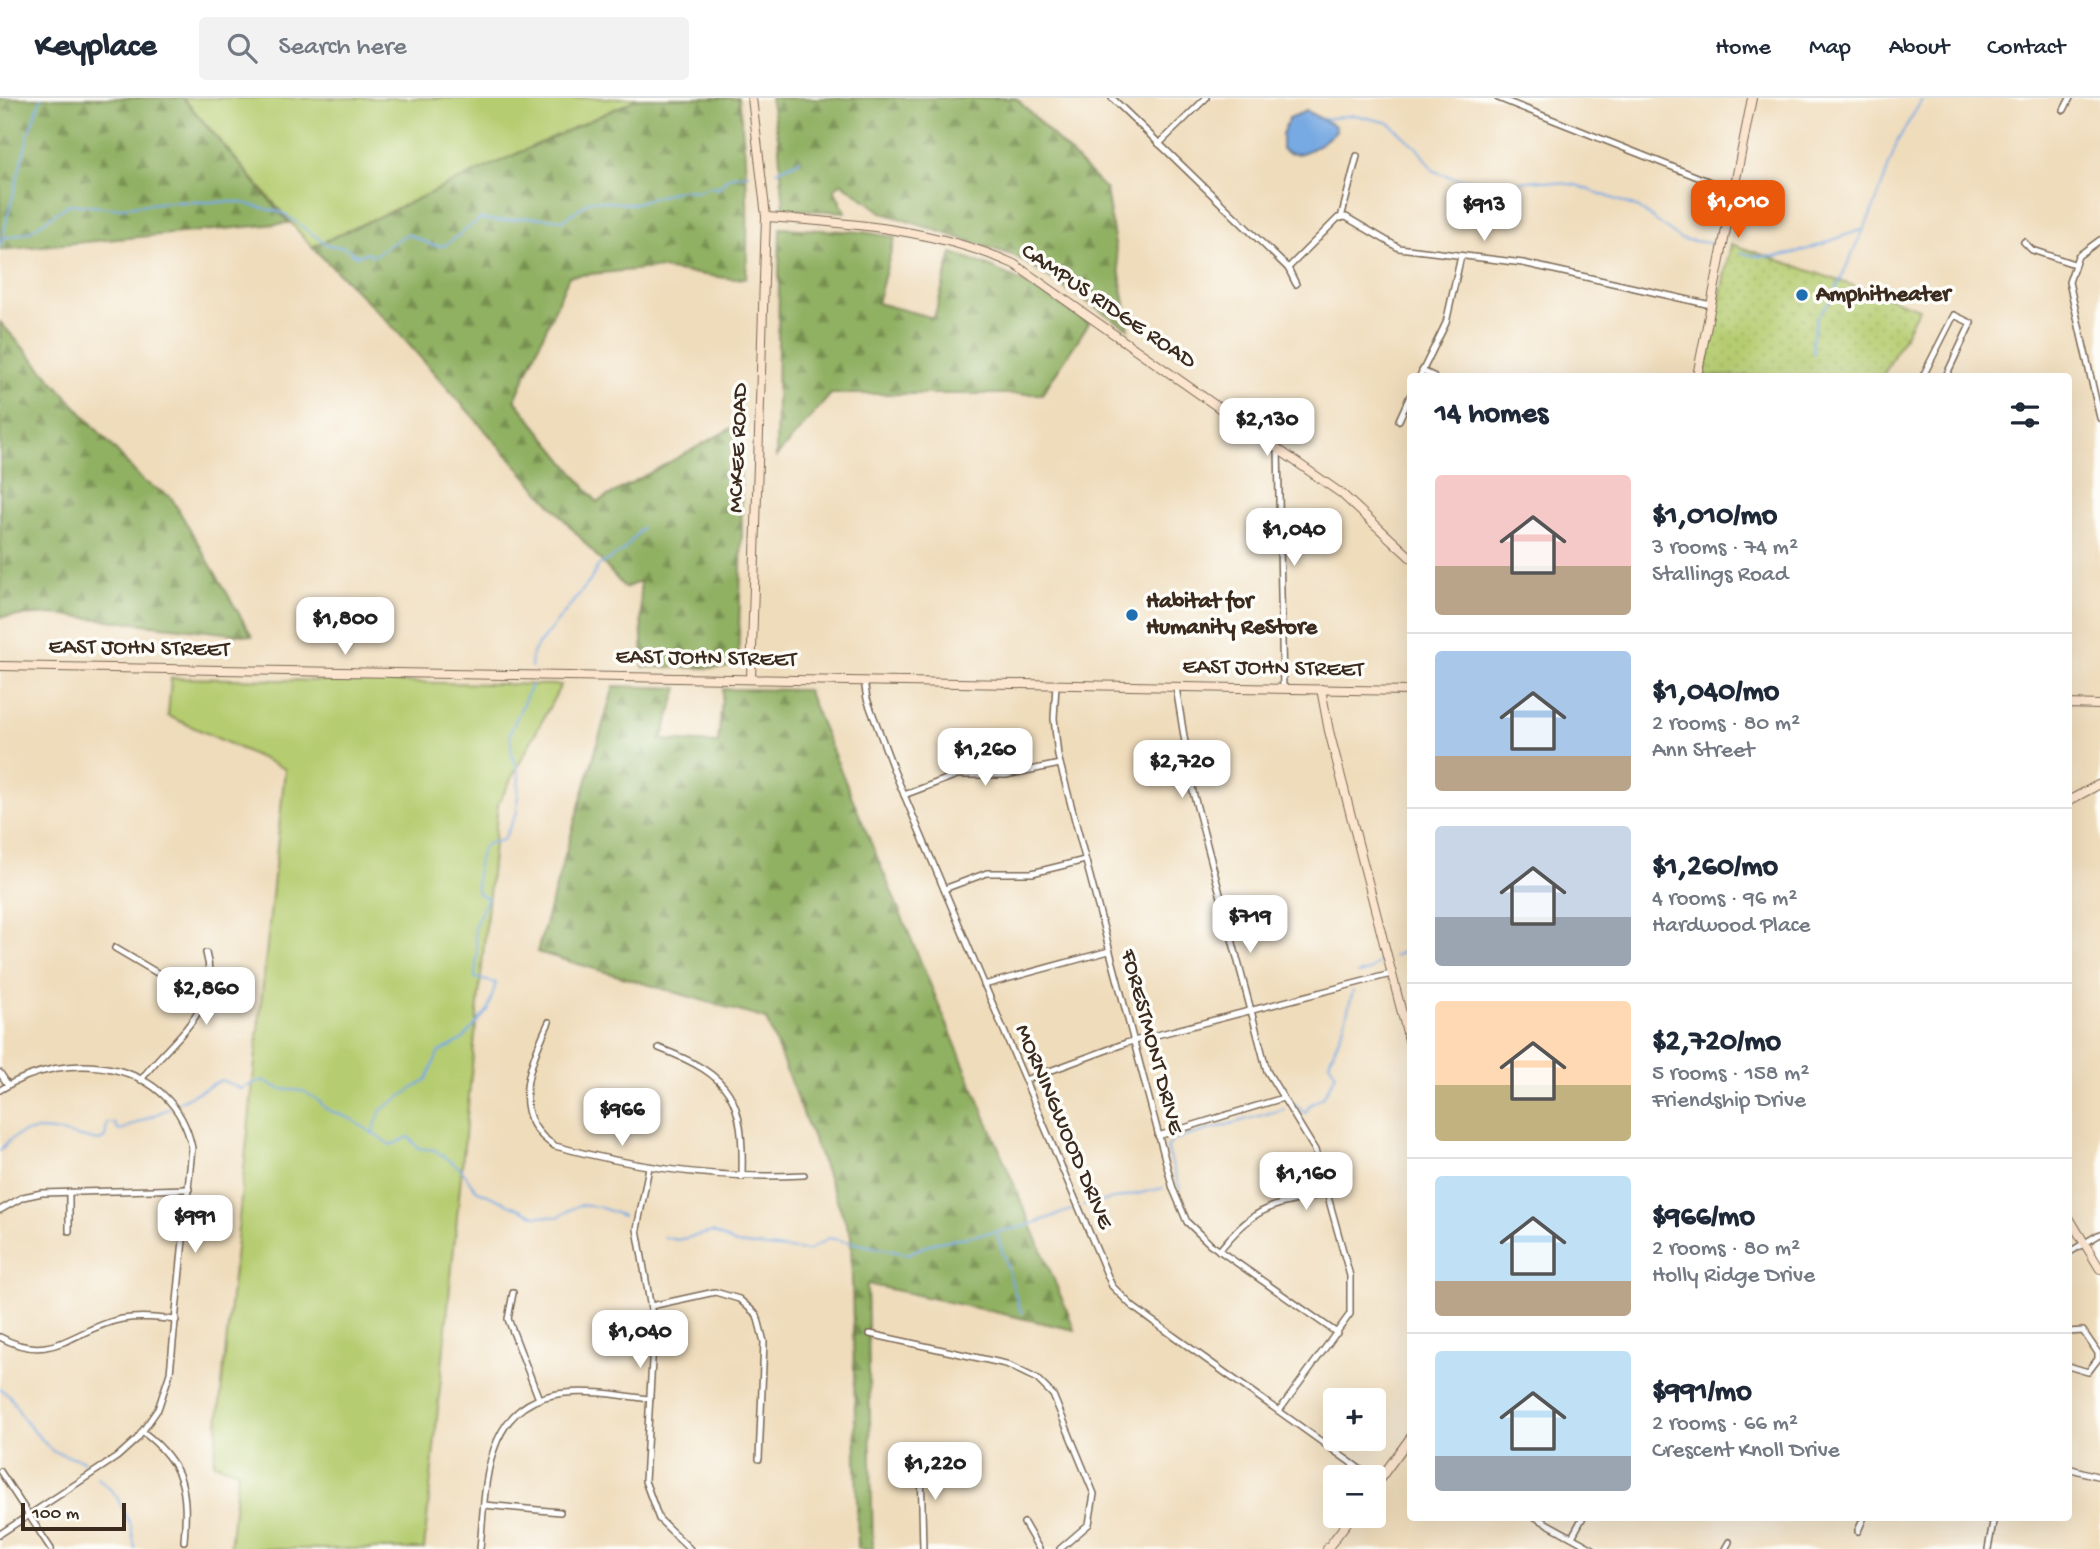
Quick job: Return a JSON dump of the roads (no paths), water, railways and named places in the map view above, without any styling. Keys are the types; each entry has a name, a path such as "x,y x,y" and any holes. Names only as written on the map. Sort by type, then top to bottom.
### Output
{"street":[{"path":"751,98 766,218"},
{"path":"1112,98 1288,268 1296,284"},
{"path":"1159,144 1206,98"},
{"path":"1498,98 1733,191"},
{"path":"1698,373 1752,98"},
{"path":"2064,110 2070,98"},
{"path":"1288,268 1341,218 1357,156"},
{"path":"1341,218 1346,217 1399,248 1522,263 1711,305"},
{"name":"CAMPUS RIDGE ROAD","path":"766,218 893,229 967,247 1014,264 1342,494 1407,554"},
{"name":"MCKEE ROAD","path":"751,679 766,218"},
{"path":"2100,240 2088,246 2074,264 2069,282 2100,418"},
{"path":"2024,242 2032,250 2074,264"},
{"path":"1421,373 1446,323 1461,256"},
{"path":"1925,373 1954,315 1971,323 1947,373"},
{"path":"1399,420 1407,403"},
{"path":"1278,448 1283,689"},
{"name":"EAST JOHN STREET","path":"0,666 1407,691"},
{"name":"MORNINGWOOD DRIVE","path":"864,681 877,729 904,795 1103,1268 1117,1292 1352,1465"},
{"name":"FORESTMONT DRIVE","path":"1056,685 1054,718 1060,764 1158,1136 1183,1215 1195,1231 1219,1251 1337,1333"},
{"path":"1176,687 1193,792 1267,1072 1303,1125 1315,1150 1352,1293 1350,1314 1279,1411"},
{"path":"1321,690 1332,743 1407,1033"},
{"path":"2072,703 2100,705"},
{"path":"904,795 957,775 1006,775 1060,764"},
{"path":"2072,799 2100,784"},
{"path":"944,889 987,873 1032,873 1085,860"},
{"path":"115,948 203,1000"},
{"path":"984,985 1109,951"},
{"path":"141,1080 151,1066 184,1035 203,1000 209,972 206,953"},
{"path":"1025,1080 1133,1041 1250,1008 1391,974"},
{"path":"549,1022 529,1069 526,1107 536,1131 555,1146 649,1167 742,1177 804,1175"},
{"path":"659,1048 696,1062 715,1076 730,1094 740,1115 742,1177"},
{"path":"0,1090 44,1069 70,1065 111,1069 141,1080 171,1101 186,1124 192,1148 176,1320 166,1388 143,1432 117,1457 0,1534"},
{"path":"0,1073 8,1085"},
{"path":"1158,1136 1283,1098"},
{"path":"649,1167 638,1229 654,1326 644,1454 646,1487 659,1520 690,1549"},
{"path":"0,1210 32,1194 189,1189"},
{"path":"69,1192 69,1231"},
{"path":"1219,1251 1242,1223 1258,1212 1328,1194"},
{"path":"2072,1223 2100,1269"},
{"path":"2072,1251 2100,1234"},
{"path":"651,1306 715,1292 739,1299 757,1315 764,1342 759,1459"},
{"path":"513,1293 508,1319 539,1399"},
{"path":"0,1337 19,1346 43,1348 63,1344 121,1319 176,1320"},
{"path":"2072,1332 2083,1331 2098,1353 2098,1359 2088,1372 2072,1368"},
{"path":"870,1334 1006,1364 1037,1379 1053,1395 1094,1494 1089,1524 1060,1549"},
{"path":"480,1549 490,1458 500,1434 518,1412 539,1399 578,1392 650,1399"},
{"path":"143,1432 164,1449 179,1472 186,1505 184,1541"},
{"path":"1386,1469 1407,1449"},
{"path":"923,1549 921,1465 927,1452"},
{"path":"2072,1469 2100,1477"},
{"path":"0,1471 51,1549"},
{"path":"484,1505 560,1512"},
{"path":"1542,1521 1593,1549"},
{"path":"1572,1537 1581,1521"},
{"path":"1858,1531 1862,1521"},
{"path":"1988,1549 1993,1521"},
{"path":"1024,1523 1039,1549"},
{"path":"1330,1545 1343,1528"},
{"path":"1725,1549 1729,1542"}],"water":[{"path":"1306,111 1335,126 1336,131 1310,150 1288,153 1282,149 1282,134 1289,118"}],"waterway":[{"path":"0,247 29,132 41,98"},
{"path":"1814,354 1812,340 1817,317 1832,298 1875,205 1898,140 1923,98"},
{"path":"1324,119 1355,115 1389,123 1417,148 1434,171 1454,178 1506,184 1536,180 1576,185 1639,208 1680,239 1716,244"},
{"path":"777,171 800,160"},
{"path":"4,238 29,232 69,204 115,208 166,202 239,202 283,213 328,245 346,248 357,256 368,252 373,256 407,234 432,245 444,246 480,219 501,221 529,217 564,220 591,200 632,204 680,190 698,191 712,186 718,189 728,177 749,174"},
{"path":"1740,252 1771,257 1787,255 1861,230"},
{"path":"531,667 532,655 537,646 590,581 598,566 623,551 642,528"},
{"path":"372,1134 381,1110 427,1079 438,1053 462,1040 488,1010 496,983 475,978 477,954 474,927 488,898 478,894 478,867 484,847 504,839 517,812 519,773 512,755 510,733 531,685"},
{"path":"1394,956 1407,950"},
{"path":"1357,974 1369,971 1381,960"},
{"path":"1294,1103 1305,1113 1310,1105 1323,1097 1336,1074 1329,1062 1344,1025 1353,991"},
{"path":"179,1102 221,1080 241,1089 262,1080 280,1089 303,1091 318,1100 326,1109 351,1119 391,1145 409,1137 418,1148 435,1150 461,1169 476,1190 536,1216 558,1217 579,1205 599,1207 623,1216"},
{"path":"0,1151 10,1140 33,1130 59,1132 99,1141 105,1138 107,1123 114,1123 119,1131 170,1108"},
{"path":"1180,1189 1167,1148 1173,1140 1284,1109"},
{"path":"1083,1206 1163,1188"},
{"path":"664,1237 677,1240 713,1232 736,1244 808,1251 829,1238 907,1254 933,1243 1023,1227 1071,1210"},
{"path":"997,1233 1021,1313"},
{"path":"0,1389 10,1396 24,1420 52,1451 82,1460 87,1466"},
{"path":"97,1477 116,1495 131,1526 135,1549"}],"place":[{"name":"Amphitheater","path":"1802,295"},
{"name":"Habitat for Humanity ReStore","path":"1132,615"}]}
